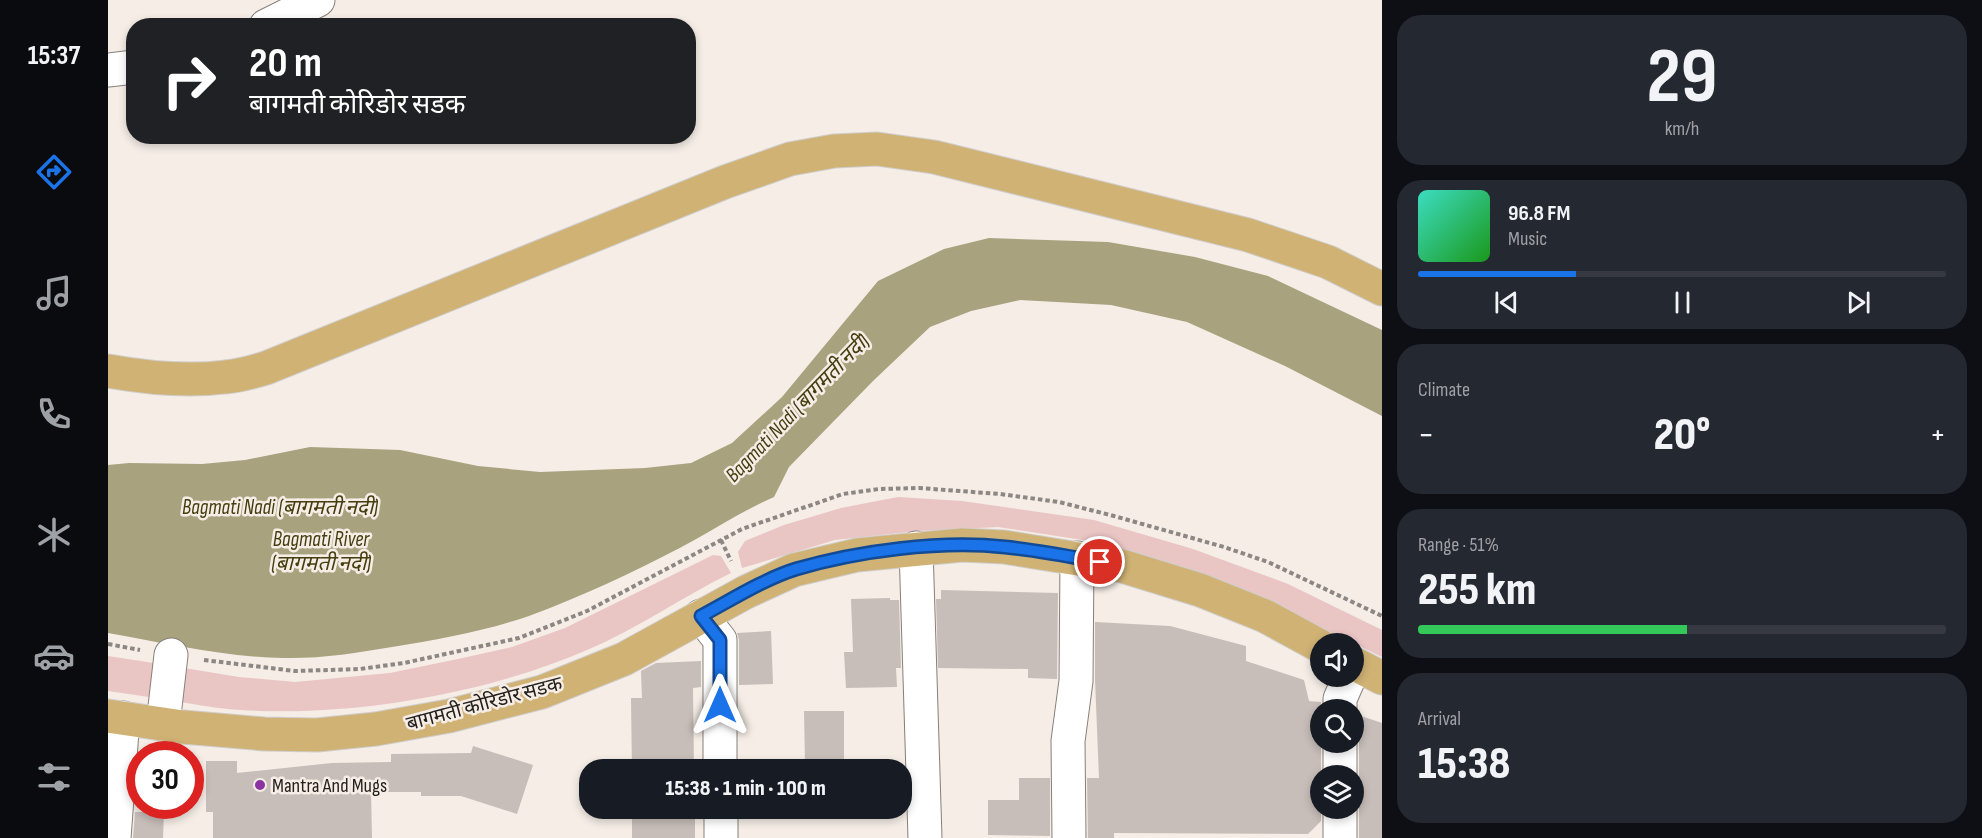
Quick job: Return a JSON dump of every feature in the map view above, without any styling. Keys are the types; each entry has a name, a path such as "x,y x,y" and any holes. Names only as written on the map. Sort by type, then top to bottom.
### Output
{"main road":[{"path":"108,371 142,377 188,380 227,377 266,369 725,182 790,159 834,151 877,149 934,157 1236,232 1328,262 1382,289"},
{"name":"बागमती कोरिडोर सडक","path":"116,717 264,734 317,735 376,729 449,716 542,692 624,658 746,592 794,570 857,555 962,545 1004,547 1122,566 1200,590 1265,616 1310,641"}],"street":[{"path":"282,18 318,0"},
{"path":"108,70 126,68"},
{"path":"916,548 925,838"},
{"path":"1069,838 1068,741 1076,681 1077,558"},
{"path":"701,616 720,640 720,759"},
{"path":"163,724 171,655"},
{"path":"114,838 116,717"},
{"path":"721,819 721,838"},
{"path":"1340,819 1340,838"}],"shaded area":[{"path":"898,497 962,501 1094,520 1193,549 1288,584 1382,630 1382,657 1364,648 1364,633 1332,633 1280,608 1189,570 1089,541 998,527 918,531 835,540 742,568 738,552 745,541 784,525 841,508"},
{"path":"713,555 721,556 731,573 606,642 506,679 417,699 327,710 241,710 173,701 178,667 239,677 295,682 390,673 512,647 565,628"},
{"path":"108,656 160,664 156,698 108,691"}],"water":[{"name":"Bagmati River (बागमती नदी)","path":"989,238 1108,242 1195,257 1268,276 1382,330 1382,416 1285,366 1187,322 1111,305 1020,300 971,311 930,327 873,381 789,467 774,497 644,566 531,615 492,627 433,640 310,658 239,655 108,633 108,465 202,464 245,460 310,447 400,450 478,466 540,472 645,468 691,463 732,443 782,397 878,281 944,249"}],"building":[{"path":"941,590 1058,593 1057,679 1028,678 1028,669 938,668 936,599 941,599"},
{"path":"890,598 890,600 899,600 901,668 896,668 897,687 846,688 844,652 853,652 851,599"},
{"path":"1095,622 1170,626 1246,646 1246,661 1304,680 1310,701 1310,753 1321,753 1321,765 1310,765 1310,819 1321,819 1321,821 1308,834 1114,833 1114,838 1088,838 1087,778 1099,778"},
{"path":"771,631 773,684 739,685 737,633"},
{"path":"701,661 701,687 693,688 694,759 632,759 631,698 642,698 641,671 656,663"},
{"path":"804,711 844,711 844,759 805,759"},
{"path":"1364,717 1382,723 1382,838 1359,838 1359,819 1364,819 1364,765 1359,765 1359,753 1364,753"},
{"path":"473,746 533,765 517,814 461,796 421,796 421,792 371,792 372,838 213,838 213,812 206,812 206,761 237,761 237,773 332,763 391,762 391,754 471,753"},
{"path":"1019,778 1050,778 1050,836 988,835 988,800 1019,800"},
{"path":"134,819 164,819 163,838 133,838"},
{"path":"632,819 695,819 695,838 632,838"}],"place":[{"name":"Mantra And Mugs","path":"260,785"}],"route":[{"path":"720,705 720,640 701,616 794,570 857,555 962,545 1032,550 1100,562"}],"water label":[{"name":"Bagmati Nadi (बागमती नदी)","path":"797,408"},
{"name":"Bagmati Nadi (बागमती नदी)","path":"280,507"}]}
